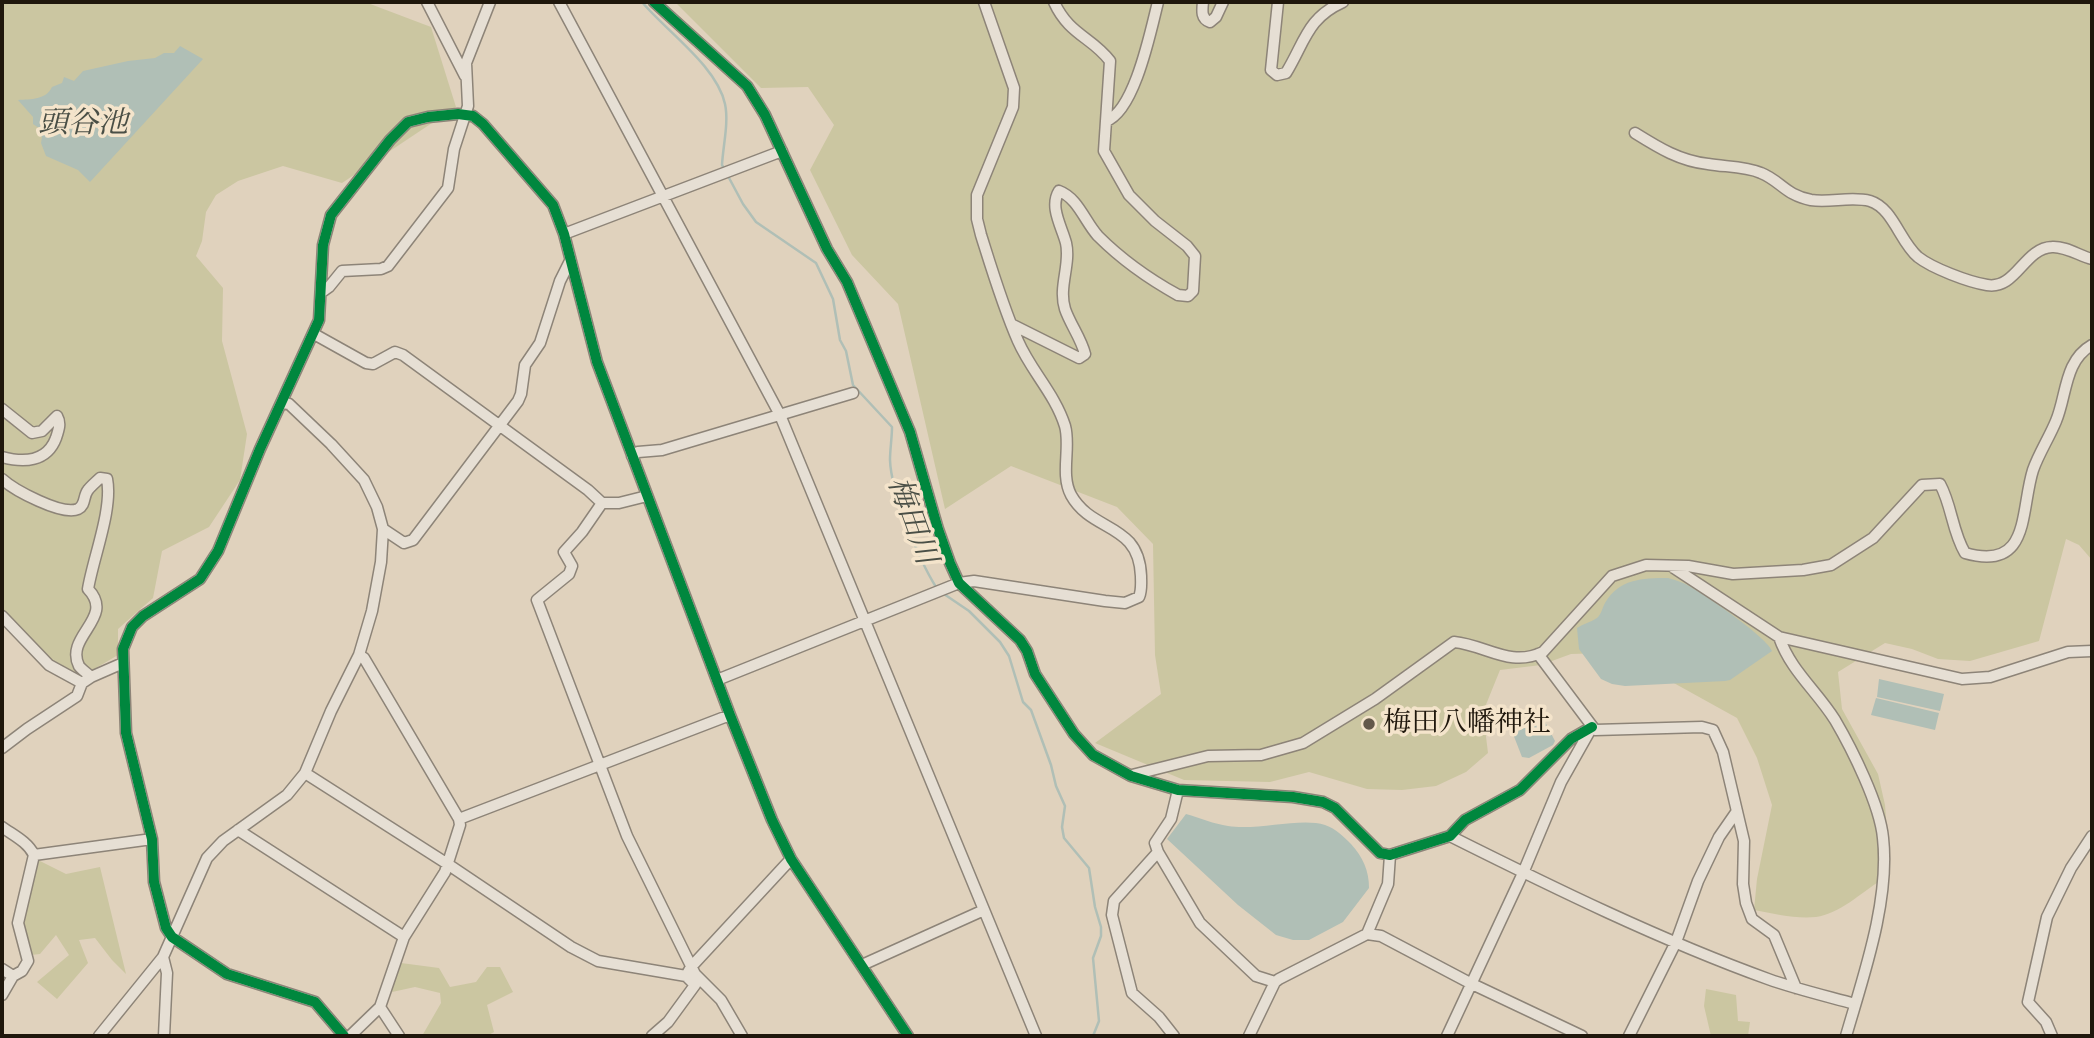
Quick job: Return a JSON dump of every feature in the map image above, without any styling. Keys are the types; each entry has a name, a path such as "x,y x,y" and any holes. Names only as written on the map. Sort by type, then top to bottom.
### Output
{"street":[{"path":"427,2 466,76"},
{"path":"322,292 342,271 381,269 391,262 448,187 454,149 468,99 466,63 490,2"},
{"path":"559,2 780,415 1036,1036"},
{"path":"654,2 747,86 765,115 827,249 848,282 910,432 946,552 960,583 1020,640 1035,674 1082,743 1102,761 1131,776 1178,790 1293,797 1323,802 1335,808 1380,853 1390,855 1450,836 1465,820 1520,790 1571,739 1592,727"},
{"path":"717,680 960,583 974,581 1125,603 1139,597 1141,592 1137,552 1132,542 1095,519 1072,497 1067,468 1066,429 1056,403 1018,343 977,219 977,194 1013,107 1014,88 984,2"},
{"path":"1011,324 1079,358 1084,354 1064,306 1063,278 1067,245 1057,214 1056,197 1059,191 1071,198 1095,233 1118,255 1178,295 1188,296 1193,291 1195,256 1129,195 1104,151 1110,61 1103,52 1068,25 1054,2"},
{"path":"1106,121 1111,120 1122,106 1136,80 1158,2"},
{"path":"1203,2 1202,15 1210,22 1216,17 1223,2"},
{"path":"1278,2 1271,55 1271,70 1277,75 1286,73 1307,30 1320,15 1343,2"},
{"path":"344,1036 315,1003 227,974 172,937 166,928 154,882 152,839 126,733 123,649 132,627 143,616 200,579 218,551 260,449 319,320 323,245 331,215 390,139 408,122 464,114 473,116 483,124 553,205 564,234 597,362 772,820 792,859 908,1036"},
{"path":"1635,133 1681,159 1759,172 1793,195 1815,200 1871,201 1884,211 1917,256 1943,270 1986,285 1998,285 2012,277 2038,249 2055,246 2092,259"},
{"path":"564,234 782,151"},
{"path":"383,529 404,543 413,540 521,394 525,365 540,343 560,281 570,261"},
{"path":"314,334 373,365 395,352 402,355 601,503 619,503 647,496"},
{"path":"1131,776 1208,756 1261,755 1303,743 1374,699 1454,642 1467,643 1510,658 1525,658 1543,652 1612,576 1646,565 1688,566 1732,574 1803,570 1831,565 1873,538 1922,485 1940,484 1948,498 1958,542 1965,553 1976,556 1998,556 2005,553 2025,519 2032,472 2058,419 2073,365 2092,345"},
{"path":"632,456 638,452 662,450 853,393"},
{"path":"99,1036 163,957 207,858 223,841 287,795 305,773 331,711 359,655 372,611 381,562 383,529 377,506 364,480 331,444 289,404 283,402"},
{"path":"2,409 32,433 42,431 57,416 60,422 52,448 41,457 31,460 2,457"},
{"path":"2,479 54,507 77,510 83,505 86,491 100,478 107,478 109,487 104,523 88,589 96,600 96,609 91,624 76,645 76,656 86,680"},
{"path":"601,503 582,533 564,552 572,566 569,574 537,600 627,836 695,985 668,1022 652,1036"},
{"path":"1670,565 1779,637 1962,679 1990,677 2068,652 2092,651"},
{"path":"2,616 49,665 86,680"},
{"path":"1779,637 1784,655 1834,720 1852,754 1880,818 1884,840 1882,887 1870,963 1846,1036"},
{"path":"1538,654 1595,730 1702,727 1713,730 1723,752 1744,841 1743,884 1746,903 1752,919 1774,935 1797,988"},
{"path":"350,1036 380,1007 404,937 444,872 460,825 459,819 364,658 359,655"},
{"path":"2,748 77,696 86,680 122,663"},
{"path":"459,819 730,715"},
{"path":"1447,1036 1524,873 1561,782 1592,727"},
{"path":"305,773 571,947 598,961 689,971 695,974 722,1000 742,1036"},
{"path":"1178,790 1171,819 1155,843 1158,852 1200,923 1256,976 1275,982"},
{"path":"1629,1036 1676,942 1698,881 1719,837 1737,811"},
{"path":"2,827 24,842 34,855 18,923 28,961 22,971 13,976 2,995"},
{"path":"238,830 404,937"},
{"path":"1450,836 1676,942 1767,979 1856,1004"},
{"path":"2052,1036 2046,1022 2028,1002 2047,917 2071,868 2092,836"},
{"path":"34,855 152,839"},
{"path":"1158,852 1114,901 1112,915 1132,993 1159,1017 1174,1036"},
{"path":"1367,934 1388,884 1390,855"},
{"path":"689,971 792,859"},
{"path":"862,965 984,911"},
{"path":"1249,1036 1275,982 1367,934 1381,936 1470,983 1582,1036"},
{"path":"163,957 167,974 164,1036"},
{"path":"2,969 13,976"},
{"path":"380,1007 398,1036"}],"shaded area":[{"path":"2,2 365,2 431,27 456,107 342,183 283,166 238,181 216,195 206,212 202,241 196,256 223,288 222,341 247,434 240,480 209,527 162,551 153,598 118,629 118,655 79,678 63,676 2,616"},
{"path":"675,2 2092,2 2092,560 2079,545 2066,539 2039,641 1970,661 1938,659 1885,643 1838,672 1842,709 1878,774 1885,805 1888,843 1880,881 1825,915 1785,916 1754,910 1757,879 1772,805 1757,758 1737,718 1663,677 1604,653 1571,654 1541,665 1500,670 1483,712 1488,753 1466,772 1436,786 1402,790 1367,789 1309,772 1270,782 1184,780 1095,743 1161,694 1155,655 1153,544 1117,507 1011,466 945,509 898,304 852,255 810,170 834,125 808,87 761,88"},
{"path":"38,860 66,874 100,867 126,974 95,938 79,940 88,963 57,999 37,982 69,955 56,935 40,954 31,955 22,928 25,901"},
{"path":"401,963 439,968 450,987 476,982 487,967 500,967 513,992 487,1005 494,1032 487,1036 422,1036 441,1003 440,993 415,987 392,992 394,978"},
{"path":"1706,989 1736,995 1738,1021 1750,1022 1748,1036 1711,1036 1704,1006"}],"water":[{"name":"頭谷池","path":"180,46 203,59 90,182 78,170 46,156 41,143 42,137 38,134 39,128 33,124 33,117 18,100 42,97 52,87 62,83 64,77 74,81 83,71 155,58 164,53 174,53"},
{"path":"1668,578 1689,586 1721,607 1759,636 1772,651 1725,681 1625,686 1601,679 1579,649 1577,628 1597,618 1611,595 1624,585 1640,580"},
{"path":"1879,679 1944,694 1940,711 1877,697"},
{"path":"1876,698 1939,713 1935,730 1871,715"},
{"path":"1543,718 1555,741 1553,745 1529,758 1522,757 1513,734"},
{"path":"1186,814 1228,826 1252,827 1304,822 1329,826 1359,854 1366,870 1369,888 1343,922 1309,940 1293,940 1276,935 1238,905 1167,839"}],"waterway":[{"name":"梅田川","path":"642,2 702,63 720,90 726,111 722,165 725,170"},
{"name":"梅田川","path":"728,176 756,222 816,263 833,299 840,340 846,351 853,385 892,427 890,460 895,490 914,543 936,587"},
{"name":"梅田川","path":"941,592 969,611 1000,642 1009,656 1023,702 1031,710 1065,806 1062,827 1064,838 1089,868 1101,927 1101,936 1093,958 1099,1021 1093,1036"}],"cycle path":[{"path":"654,2 747,86 765,115 827,249 847,282 910,432 938,529 959,583 1020,640 1035,674 1074,734 1093,755 1131,776 1178,790 1293,797 1323,802 1335,808 1380,853 1390,855 1450,836 1465,820 1520,790 1571,739 1592,727"},
{"path":"344,1036 315,1002 227,974 172,937 166,928 154,882 152,839 126,733 123,649 132,627 143,616 200,579 218,551 260,449 319,320 323,245 331,215 390,140 408,122 458,114 473,116 483,124 553,205 564,234 597,362 772,820 791,859 908,1036"}],"place":[{"name":"梅田八幡神社","path":"1369,724"}]}
